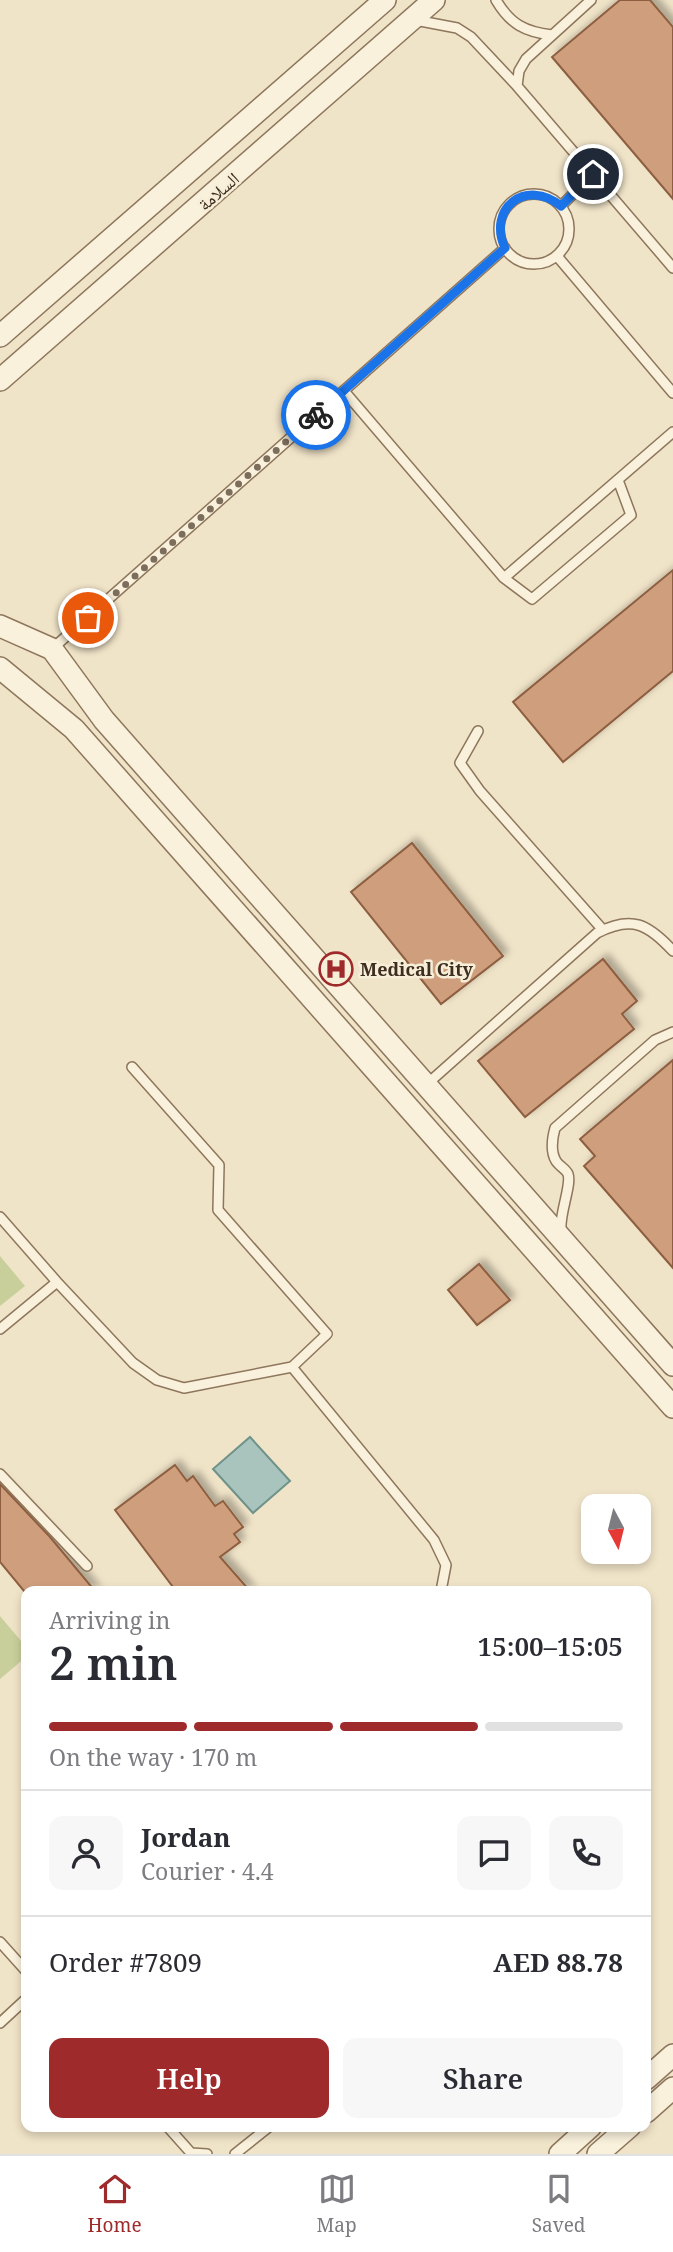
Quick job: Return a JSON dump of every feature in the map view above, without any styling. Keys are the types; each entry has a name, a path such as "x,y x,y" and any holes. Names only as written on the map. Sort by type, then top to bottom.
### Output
{"street":[{"name":"السلامة","path":"0,336 385,0"},
{"name":"السلامة","path":"0,380 434,0"},
{"path":"0,626 52,649 104,720 673,1365"},
{"path":"0,668 74,729 673,1407"},
{"path":"651,2075 673,2055"},
{"path":"651,2108 673,2088"},
{"path":"560,2154 585,2132"},
{"path":"598,2154 623,2132"}],"lane":[{"path":"496,0 518,26 537,34 552,35"},
{"path":"517,86 519,71 526,59 591,0"},
{"path":"412,19 457,29 471,37 517,86 673,268"},
{"path":"561,206 593,174"},
{"path":"541,195 561,206 567,215 569,237 557,256 547,262 535,264 513,257 500,238 502,215 509,205 518,198 541,195"},
{"path":"52,649 505,248"},
{"path":"557,256 673,393"},
{"path":"344,391 504,578 533,599 631,515 618,480"},
{"path":"504,578 673,432"},
{"path":"478,731 460,763 481,791 603,930"},
{"path":"426,1085 580,947 603,930 616,924 636,923 655,931 673,951"},
{"path":"562,1239 560,1219 569,1188 568,1174 556,1161 551,1142 555,1128 655,1040 673,1032"},
{"path":"0,1217 132,1363 157,1380 184,1388 292,1367 327,1334 218,1210 219,1165 132,1066"},
{"path":"0,1329 57,1282"},
{"path":"292,1367 434,1540 446,1564 442,1586"},
{"path":"0,1474 87,1566"},
{"path":"0,1942 21,1965"},
{"path":"0,2023 21,2004"},
{"path":"172,2132 191,2153 207,2154"},
{"path":"234,2154 262,2132"}],"green space":[{"path":"0,1256 25,1286 0,1306"},
{"path":"0,1616 21,1641 21,1661 0,1679"}],"water":[{"path":"250,1437 290,1481 253,1513 213,1469"}],"building":[{"path":"620,0 650,0 673,27 673,199 552,57"},
{"path":"673,570 673,671 563,762 513,702"},
{"path":"412,843 503,956 441,1004 351,892"},
{"path":"603,959 637,1001 622,1014 634,1029 525,1117 478,1061"},
{"path":"673,1060 673,1268 584,1166 595,1156 580,1139"},
{"path":"479,1264 510,1300 477,1325 448,1290"},
{"path":"175,1465 187,1481 193,1476 215,1506 223,1501 243,1527 234,1534 240,1542 220,1557 246,1586 172,1586 115,1510"},
{"path":"0,1484 91,1586 21,1587 0,1562"}],"way so far":[{"path":"88,618 316,415"}],"place":[{"name":"Medical City","path":"336,969"}],"route":[{"path":"316,415 505,248 500,238 500,226 502,215 509,205 518,198 541,195 561,206 593,174"}]}
